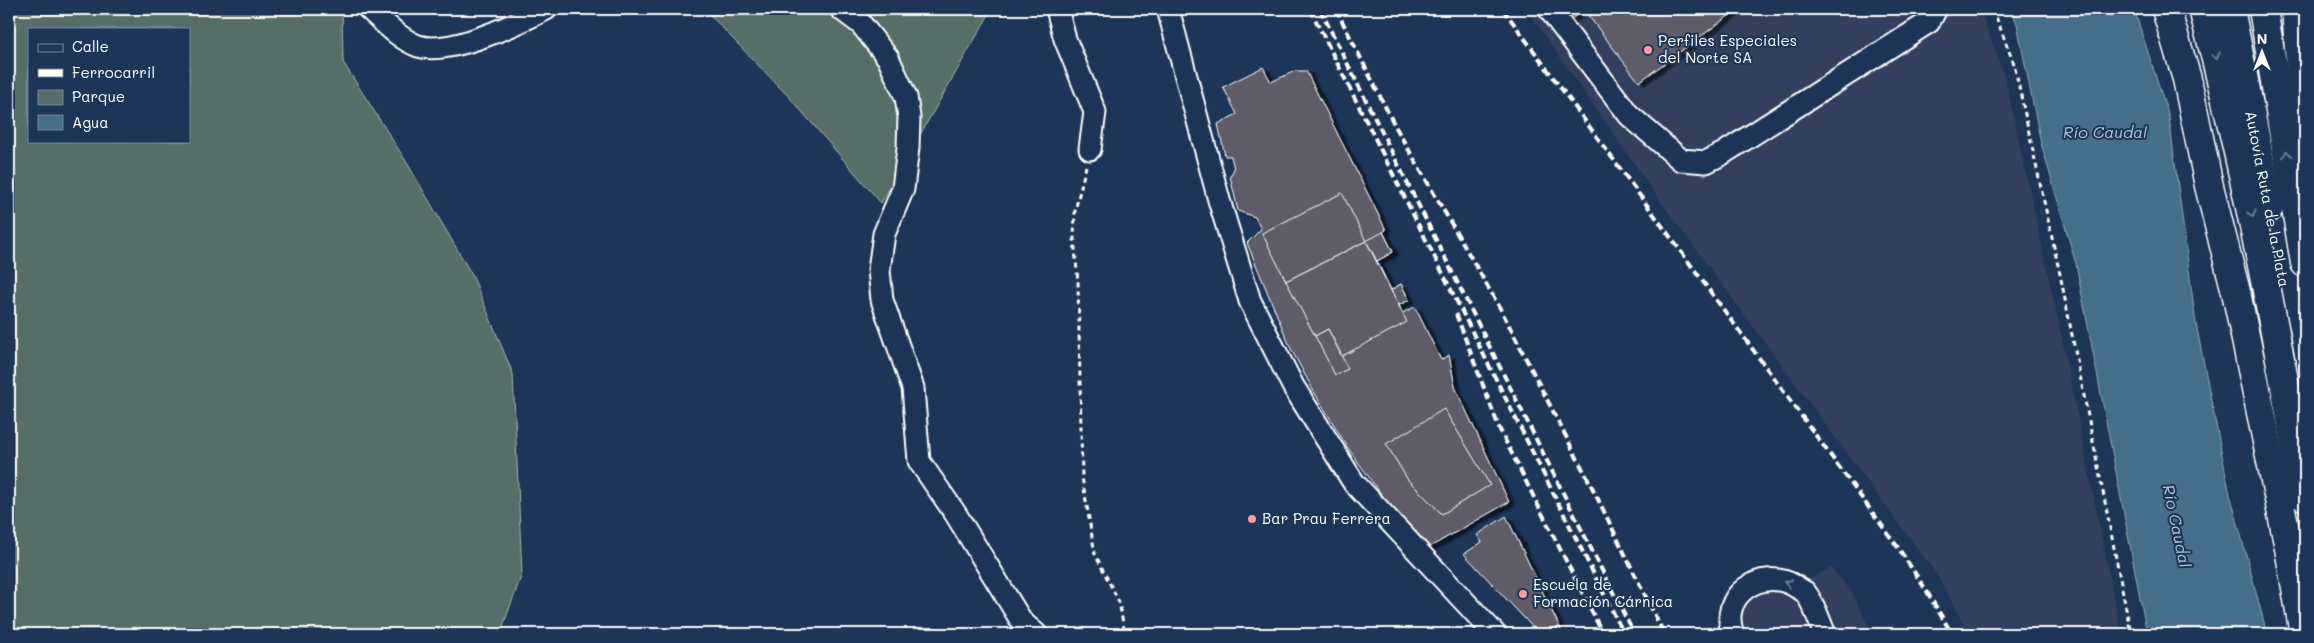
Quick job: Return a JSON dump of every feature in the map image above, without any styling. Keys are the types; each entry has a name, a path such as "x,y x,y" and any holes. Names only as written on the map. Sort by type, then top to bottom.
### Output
{"highway":[{"path":"2166,9 2187,79 2209,186 2236,292 2289,548 2304,634"},
{"path":"2184,9 2199,77 2218,184 2248,299 2271,419 2289,548"},
{"path":"2203,9 2267,281 2305,497"},
{"name":"Autovía Ruta de la Plata","path":"2230,9 2282,275 2305,419"},
{"name":"Autovía Ruta de la Plata","path":"2263,9 2305,263"},
{"path":"2296,9 2305,129"}],"street":[{"path":"369,9 404,39 419,46 438,49 503,31 546,9"},
{"path":"842,9 861,24 888,58 906,97 908,140 903,189 884,234 880,270 882,300 912,388 919,461 955,512 1022,622 1036,634"},
{"path":"1057,9 1065,39 1095,112 1090,148"},
{"path":"1168,9 1219,200 1250,301 1293,386 1354,483 1495,634"},
{"path":"1548,9 1629,115 1682,160 1706,162 1722,154 1929,22 1936,9"},
{"path":"1733,634 1730,625 1732,608 1740,593 1754,581 1772,578 1788,582 1804,592 1825,634"}],"path":[{"path":"1993,9 2014,64 2063,289 2131,634"},
{"path":"1090,148 1075,211 1074,238 1078,282 1082,477 1095,554 1119,602 1125,634"}],"shaded area":[{"path":"1526,9 1980,9 2005,78 2059,324 2121,634 1969,634 1937,575 1661,202"},
{"path":"1831,567 1853,594 1872,634 1698,634 1718,624 1722,605 1798,580 1808,580"}],"green space":[{"path":"9,9 342,9 343,62 409,166 473,277 513,374 522,574 500,634 9,634"},
{"path":"704,9 992,9 881,203 790,98"}],"water":[{"name":"Río Caudal","path":"2011,9 2134,9 2169,117 2196,324 2229,490 2267,634 2147,634 2076,264 2041,143 2017,24"}],"building":[{"name":"Perfiles Especiales del Norte SA","path":"1564,9 1738,9 1639,82 1584,10 1571,19"},
{"path":"1263,67 1271,82 1295,71 1306,71 1386,230 1383,232 1393,252 1377,261 1391,290 1401,284 1409,300 1399,305 1402,313 1415,307 1441,360 1449,355 1455,387 1509,502 1428,548 1394,512 1348,448 1313,390 1291,349 1247,243 1261,229 1255,217 1238,211 1230,176 1234,169 1231,156 1225,156 1218,124 1237,114 1223,87"},
{"path":"1342,193 1366,241 1286,281 1262,233"},
{"path":"1383,232 1393,252 1377,261 1366,241"},
{"path":"1366,241 1407,322 1342,356 1328,329 1315,336 1286,281"},
{"path":"1401,284 1409,300 1399,305 1391,290"},
{"path":"1328,329 1348,369 1335,375 1315,336"},
{"path":"1444,409 1490,485 1442,514 1408,480 1386,444"},
{"name":"Escuela de Formación Cárnica","path":"1506,516 1563,634 1539,634 1464,554 1482,542 1477,535"}],"railway":[{"path":"1310,9 1624,634"},
{"path":"1320,9 1634,634"},
{"path":"1336,9 1395,126 1500,308 1593,489 1664,634"},
{"path":"1503,9 1897,546 1952,634"},
{"path":"1456,314 1500,430 1603,634"}],"place":[{"name":"Perfiles Especiales del Norte SA","path":"1648,50"},
{"name":"Bar Prau Ferrera","path":"1252,519"},
{"name":"Escuela de Formación Cárnica","path":"1523,594"}]}
